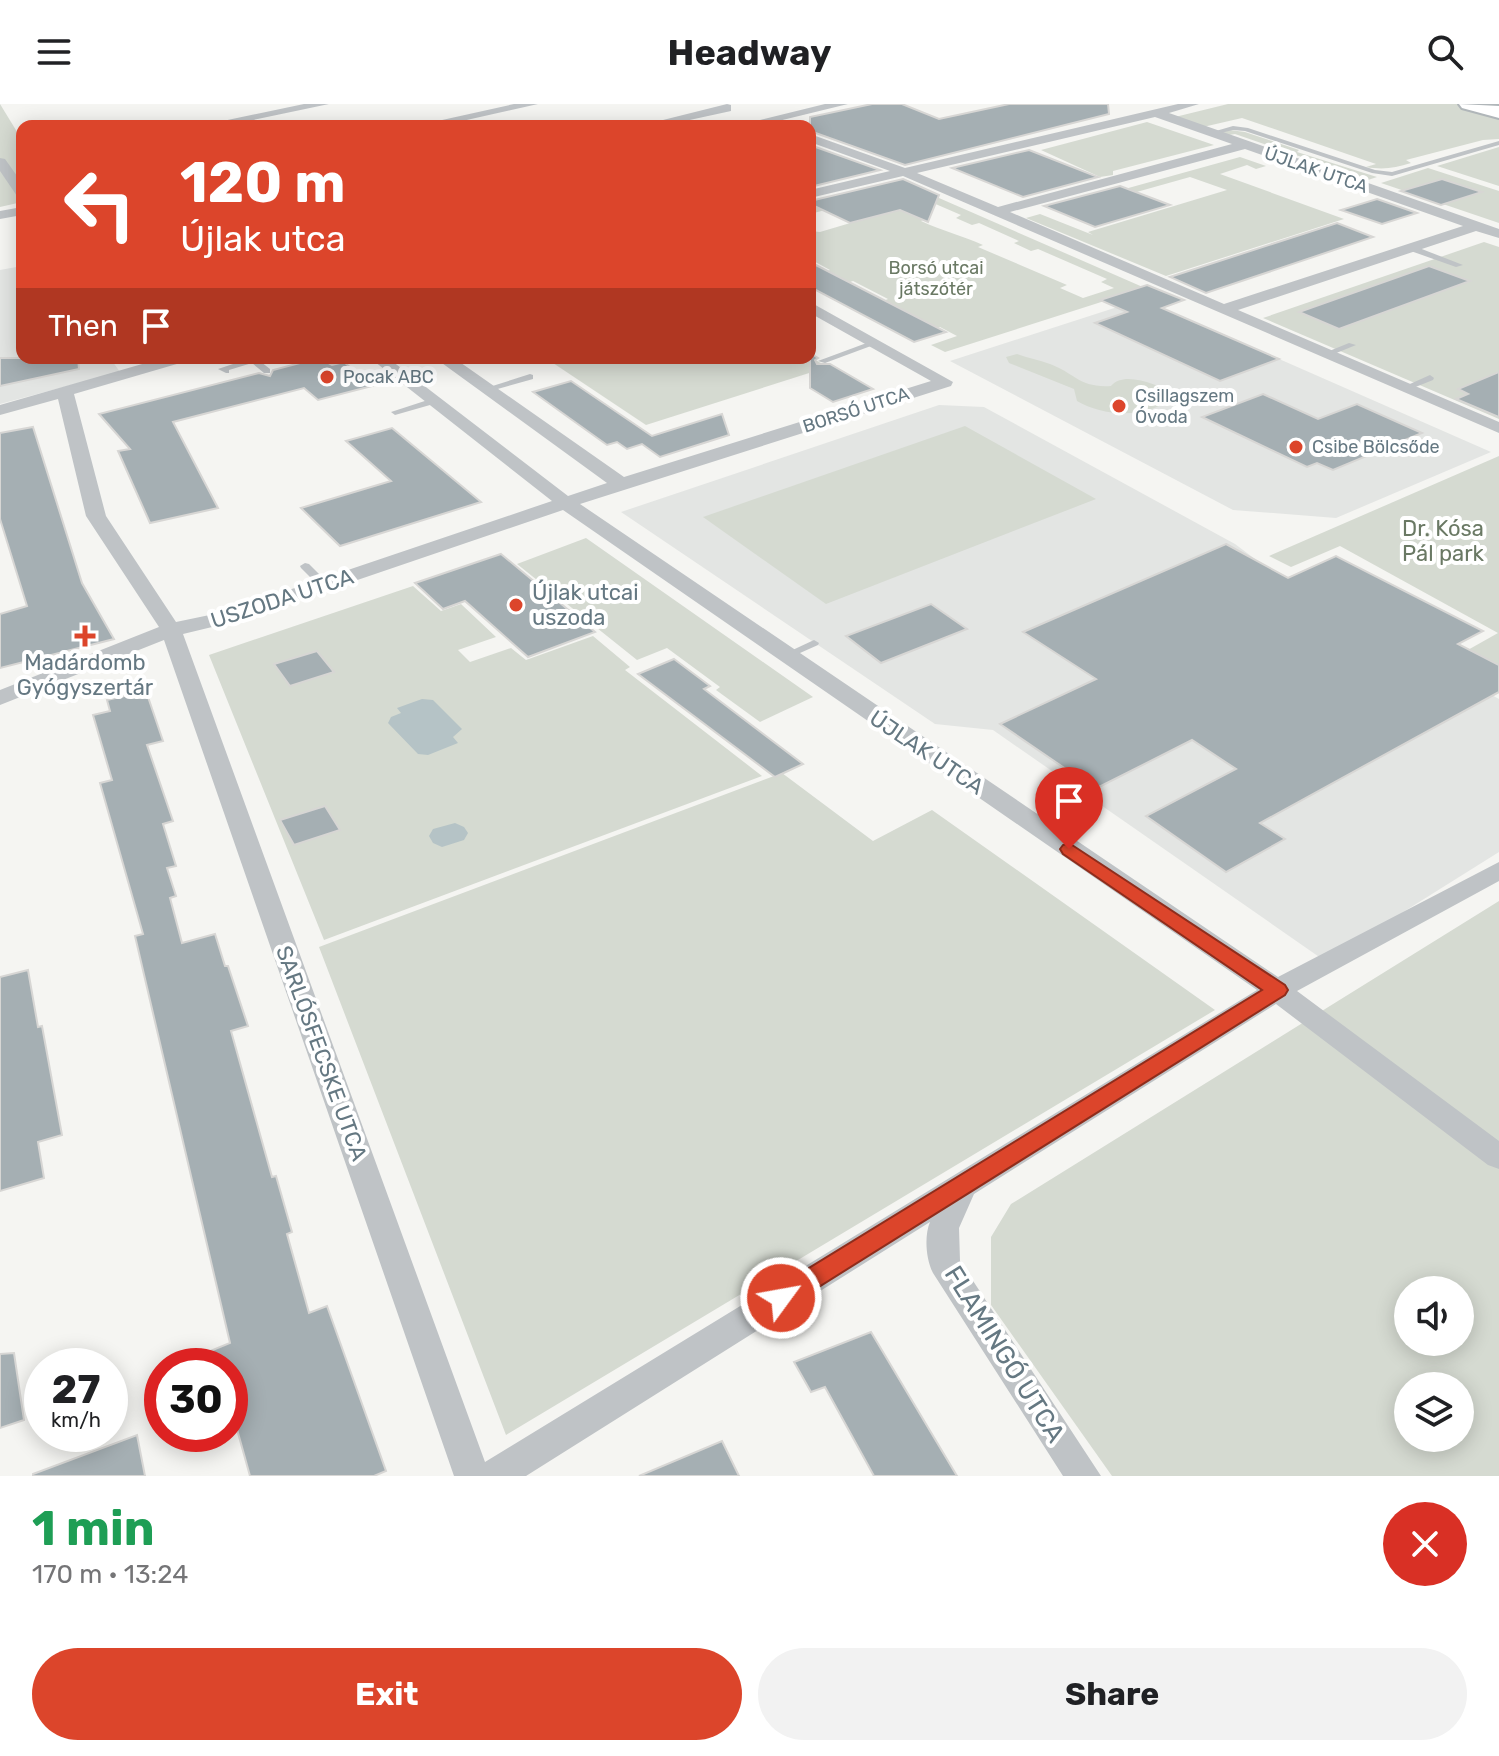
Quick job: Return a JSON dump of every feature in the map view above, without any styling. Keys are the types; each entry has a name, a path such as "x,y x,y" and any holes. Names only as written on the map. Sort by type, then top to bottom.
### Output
{"main road":[{"path":"1469,104 1499,112"}],"street":[{"path":"237,120 323,104"},
{"path":"451,120 532,104"},
{"path":"685,120 739,112 842,104"},
{"path":"816,192 1193,104"},
{"path":"739,112 760,120"},
{"name":"ÚJLAK UTCA","path":"1156,113 1499,234"},
{"path":"816,140 902,171 1499,428"},
{"path":"995,212 1244,145"},
{"path":"1,163 16,184"},
{"path":"1222,310 1477,226"},
{"name":"BORSÓ UTCA","path":"566,503 945,382 816,310"},
{"path":"0,410 65,394 143,364"},
{"name":"ÚJLAK UTCA","path":"386,364 566,503 1277,990 1499,1157"},
{"path":"452,364 621,484"},
{"name":"SARLÓSFECSKE UTCA","path":"65,394 96,516 171,630 472,1476"},
{"name":"USZODA UTCA","path":"0,698 171,630 230,617 566,503"},
{"path":"495,1476 1277,990 1499,870"},
{"name":"FLAMINGÓ UTCA","path":"963,1184 943,1228 944,1264 1083,1476"}],"lane":[{"path":"1212,133 1233,128 1246,129 1374,172 1392,174 1499,143"},
{"path":"1411,248 1459,265"},
{"path":"822,361 875,343"},
{"path":"1326,354 1352,345"},
{"path":"226,371 222,369 239,364"},
{"path":"258,364 267,371"},
{"path":"487,389 530,377"},
{"path":"1405,388 1430,378"},
{"path":"395,412 434,401"},
{"path":"305,566 324,585"},
{"path":"787,655 814,643"}],"shaded area":[{"path":"16,267 16,364 114,364 120,372 0,404 0,270"},
{"path":"1136,301 1162,307 1206,330 1211,329 1491,452 1336,518 1233,510 950,361"},
{"path":"939,405 984,407 1235,544 1255,559 1243,565 1275,583 1336,556 1483,631 1420,664 1466,681 1499,699 1499,852 1325,961 993,730 935,724 621,512"},
{"path":"422,699 433,700 462,729 453,737 458,743 428,755 418,754 388,723 391,717 401,713 397,708"},
{"path":"455,823 468,833 464,840 442,847 433,843 429,836 433,829"}],"green space":[{"path":"0,104 16,130 16,203 0,207"},
{"path":"1228,104 1499,104 1499,139 1483,140 1406,160 1411,163 1400,166 1378,168 1366,167 1376,164 1242,118 1203,127 1175,117"},
{"path":"1147,122 1214,145 1100,177 1041,150"},
{"path":"1219,132 1245,132 1377,177 1368,180 1235,134 1223,136"},
{"path":"1499,147 1499,186 1437,166"},
{"path":"1240,157 1266,166 1256,169 1247,165 1220,174 1344,219 1166,276 1026,218 1040,214 1093,235 1088,232 1227,190 1190,177 1069,211 1060,207"},
{"path":"1428,168 1499,191 1499,223 1381,183"},
{"name":"Borsó utcai játszótér","path":"900,181 1145,288 945,352 931,345 957,336 940,327 933,329 881,302 888,299 853,281 847,283 825,272 830,270 816,262 816,232 903,210 925,219 921,221 983,245 978,247 1067,285 1060,288 1083,298 1114,288 1101,282 1107,279 1038,249 1031,251 1014,243 1019,241 979,223 972,225 956,218 961,215 924,199 875,197 816,212 816,202"},
{"path":"1484,242 1499,247 1499,419 1263,318"},
{"path":"1017,354 1050,364 1091,385 1111,386 1117,381 1133,379 1177,393 1155,408 1129,413 1101,411 1077,401 1074,389 1009,363 1006,357"},
{"path":"816,360 828,367 646,425 554,364 816,364"},
{"path":"965,426 1096,499 826,604 703,517"},
{"name":"Dr. Kósa Pál park","path":"1499,456 1499,687 1450,660 1498,633 1340,546 1291,567 1269,556"},
{"path":"586,538 813,697 760,722 716,690 720,687 667,648 637,660 517,564"},
{"path":"413,586 441,611 461,604 496,637 458,650 470,662 511,648 526,660 593,636 630,667 625,670 762,776 324,940 209,655"},
{"path":"782,773 873,841 932,810 1215,1010 506,1435 319,947"},
{"path":"1499,901 1499,1476 1112,1476 991,1305 991,1237 1011,1204"}],"building":[{"path":"872,104 902,104 939,119 1009,104 1108,104 1109,114 905,165 816,133 816,120 810,120 810,117"},
{"path":"816,147 880,170 816,186"},
{"path":"1029,150 1098,177 1023,197 952,168"},
{"path":"903,179 939,195 928,222 900,210 850,223 816,207 816,200"},
{"path":"1442,179 1482,192 1441,205 1401,191"},
{"path":"1120,186 1170,205 1095,227 1044,206"},
{"path":"1377,199 1417,213 1382,224 1341,210"},
{"path":"1337,223 1373,237 1206,293 1170,277"},
{"path":"816,265 946,332 914,342 816,290"},
{"path":"1429,266 1470,281 1339,329 1299,312"},
{"path":"1147,285 1184,300 1162,308 1279,359 1220,381 1095,323 1127,312 1100,300"},
{"path":"0,358 16,358 16,364 79,364 79,369 0,386"},
{"path":"816,362 830,364 873,389 833,402 810,388 810,364"},
{"path":"296,364 346,364 372,386 318,400 304,388 173,422 218,508 150,523 118,451 130,449 99,414 259,373 270,376 273,370"},
{"path":"1499,372 1499,417 1456,399 1468,394 1458,389"},
{"path":"571,381 652,436 722,414 729,435 660,457 642,444 627,449 617,442 607,445 533,392"},
{"path":"1263,394 1318,419 1357,404 1422,433 1333,470 1317,463 1307,467 1202,417"},
{"path":"33,427 82,583 114,639 0,668 0,614 27,606 0,519 0,433"},
{"path":"392,428 481,502 340,546 301,508 391,481 346,441"},
{"path":"1226,544 1288,578 1336,556 1483,631 1458,644 1499,665 1499,692 1260,823 1285,839 1226,872 1146,816 1236,769 1192,740 1095,789 1000,724 1096,679 1023,632"},
{"name":"Újlak utcai uszoda","path":"501,554 595,632 528,657 465,601 443,609 415,583"},
{"path":"931,604 967,629 881,663 846,636"},
{"path":"317,651 334,672 290,686 274,664"},
{"path":"674,659 710,686 704,689 803,764 775,777 638,674"},
{"path":"146,691 163,741 147,745 173,821 163,824 176,866 167,868 176,896 170,898 182,943 215,934 225,966 228,966 248,1026 231,1031 272,1177 276,1176 292,1232 287,1234 309,1313 327,1306 386,1471 374,1476 250,1476 243,1452 248,1452 248,1348 218,1348 230,1343 135,936 143,934 100,783 112,780 93,715 110,711 107,700"},
{"path":"325,806 340,830 294,845 280,820"},
{"path":"28,970 38,1027 42,1026 62,1135 38,1142 44,1178 0,1191 0,977"},
{"path":"871,1332 957,1476 874,1476 825,1387 811,1392 794,1362"},
{"path":"14,1353 24,1420 0,1428 0,1354"},
{"path":"137,1435 145,1476 33,1476 92,1452 128,1452 128,1438"},
{"path":"722,1441 739,1476 639,1476"}],"place":[{"name":"Pocak ABC","path":"327,377"},
{"name":"Csillagszem Óvoda","path":"1119,406"},
{"name":"Csibe Bölcsőde","path":"1296,447"},
{"name":"Újlak utcai uszoda","path":"516,605"},
{"name":"Madárdomb Gyógyszertár","path":"85,636"}],"route":[{"path":"781,1298 1277,990 1069,849"}]}
